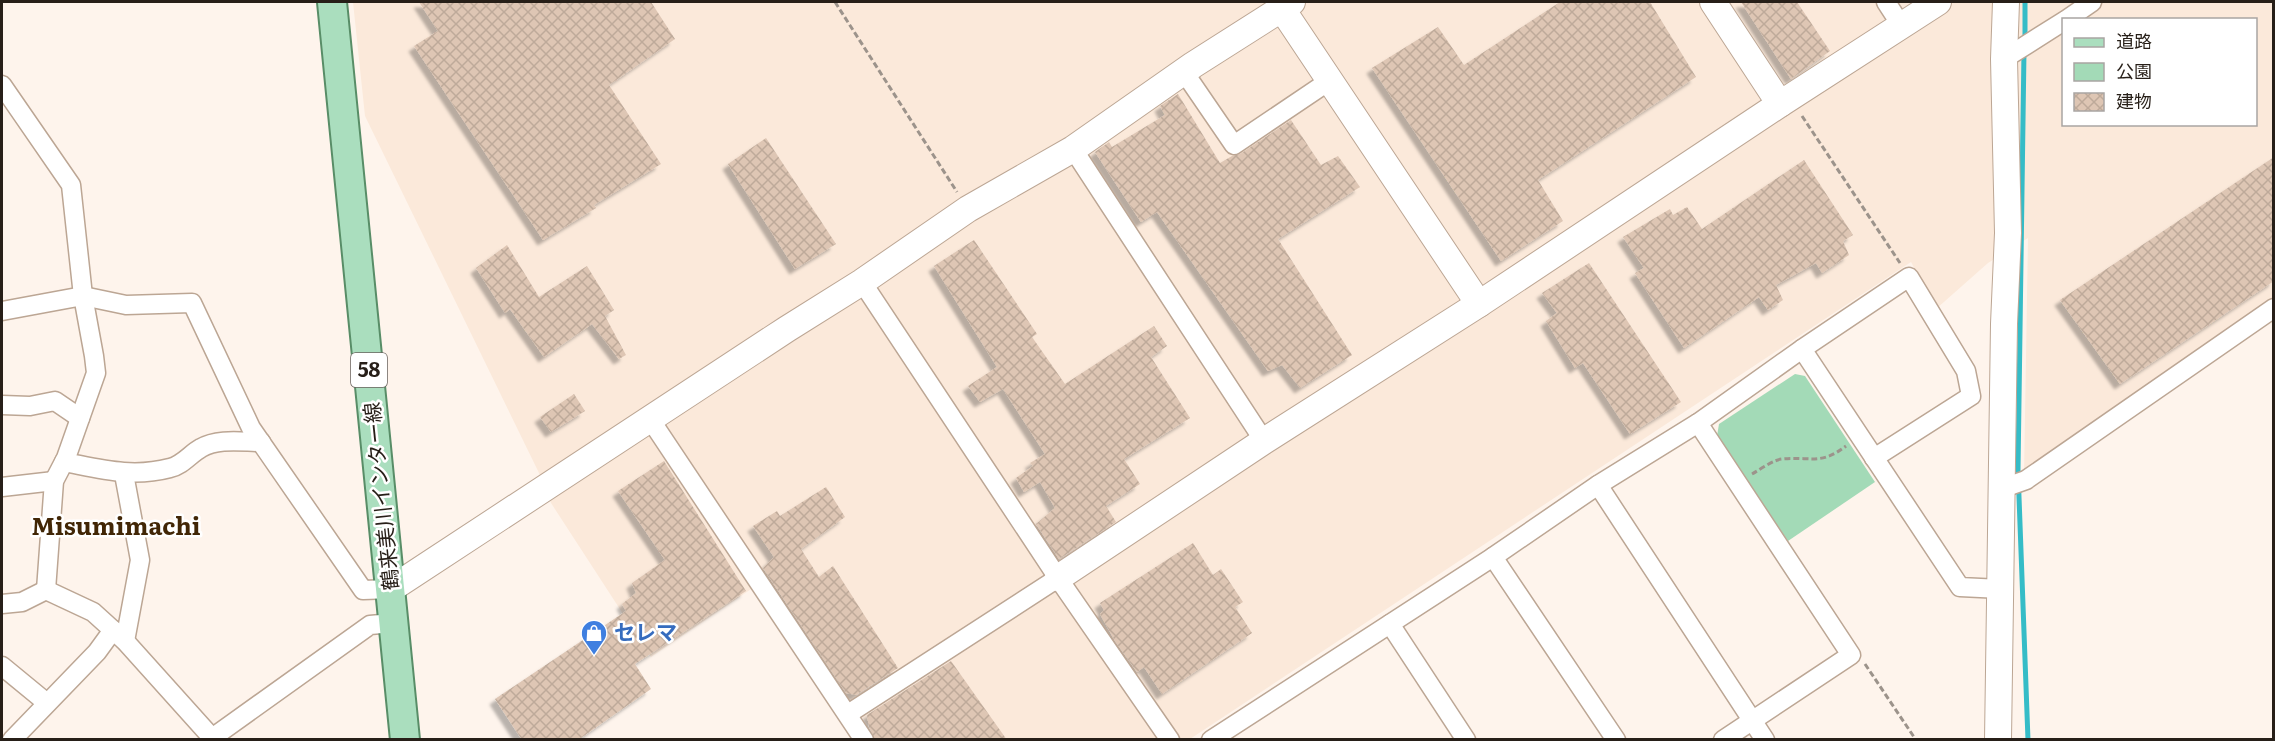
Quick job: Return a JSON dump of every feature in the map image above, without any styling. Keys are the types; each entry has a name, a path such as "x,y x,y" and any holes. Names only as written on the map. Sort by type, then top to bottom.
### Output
{"main road":[{"name":"鶴来美川インター線","path":"332,2 392,589 392,623 405,740"}],"street":[{"path":"1713,2 1785,100"},
{"path":"1886,2 1901,24"},
{"path":"848,714 1264,441 1479,304 1785,100 1938,2"},
{"path":"1998,740 2001,590 2012,486 2004,324 2011,55 2006,2"},
{"path":"2068,18 2092,2"},
{"path":"2,311 82,296 126,305 192,303 251,428 363,590 392,589 862,282 968,209 1073,149 1184,72 1287,5 1329,81 1479,304"},
{"path":"2011,55 2062,22"},
{"path":"1184,72 1234,145 1329,81"},
{"path":"2,85 71,186 82,296 96,374 64,462 54,481 46,590"},
{"path":"1073,149 1264,441"},
{"path":"1223,736 1598,485 1698,423 1909,277 1965,371 1971,396 1874,458"},
{"path":"862,282 1058,578 1170,740"},
{"path":"2012,486 2274,308"},
{"path":"1802,349 1960,587 2001,590"},
{"path":"2,405 30,406 55,400 80,418"},
{"path":"650,419 864,740"},
{"path":"1698,423 1851,655 1723,740"},
{"path":"64,462 124,474 179,465 202,447 218,442 261,441"},
{"path":"12,740 97,652 119,636 141,560 124,474"},
{"path":"2,487 54,481"},
{"path":"1598,485 1765,740"},
{"path":"1493,557 1616,740"},
{"path":"46,590 93,612 119,636 213,739 370,625 392,623"},
{"path":"2,604 22,602 46,590"},
{"path":"1390,624 1458,737"},
{"path":"2,666 47,703"}],"path":[{"path":"835,2 968,209"},
{"path":"1785,100 1909,277"},
{"path":"1738,482 1780,459 1807,460 1828,457 1860,436"},
{"path":"1851,655 1859,654 1916,740"}],"shaded area":[{"path":"353,2 2273,2 2273,301 2024,476 2028,238 1988,263 1936,309 1911,262 1190,739 878,739 763,581 651,657 551,503 539,473 365,116"}],"green space":[{"path":"1795,374 1805,376 1875,482 1788,541 1717,436 1719,424"}],"building":[{"path":"419,2 651,2 675,39 609,85 661,164 594,205 596,208 543,240 414,46 438,31"},
{"path":"1560,2 1650,2 1696,77 1538,180 1563,221 1501,261 1372,68 1438,27 1464,65"},
{"path":"1741,2 1797,2 1830,51 1791,79"},
{"path":"1178,94 1220,163 1240,154 1291,120 1321,165 1338,156 1360,187 1278,239 1352,355 1300,388 1282,365 1268,371 1157,212 1141,222 1095,152 1109,142 1112,147 1165,115 1160,106"},
{"path":"766,138 836,244 795,269 728,164"},
{"path":"2274,157 2274,281 2120,384 2060,300"},
{"path":"1804,160 1853,235 1843,241 1849,255 1822,273 1816,263 1776,285 1783,300 1768,310 1759,297 1684,348 1635,273 1644,268 1623,237 1670,209 1673,215 1687,207 1702,229"},
{"path":"974,240 1037,334 1032,337 1065,384 1154,326 1167,346 1151,357 1190,418 1124,459 1140,484 1106,506 1116,522 1059,559 1036,524 1055,508 1040,482 1024,492 1016,478 1033,466 1030,463 1045,454 1003,389 980,402 968,386 997,367 934,266"},
{"path":"507,245 539,297 587,266 614,310 605,316 626,355 619,359 592,324 544,357 510,309 505,313 476,268"},
{"path":"1589,263 1681,402 1630,434 1583,363 1575,368 1546,321 1557,313 1542,293"},
{"path":"574,394 585,411 551,432 540,417"},
{"path":"664,461 746,591 635,664 651,689 578,740 522,740 495,699 626,611 622,604 636,593 632,583 665,560 618,491"},
{"path":"826,487 845,517 801,549 819,577 833,566 898,668 856,695 846,693 763,568 774,557 753,526 777,511 780,516"},
{"path":"1193,543 1213,575 1221,569 1243,602 1235,607 1252,633 1162,694 1144,667 1137,672 1115,641 1100,614 1104,610 1100,603"},
{"path":"951,661 1007,740 875,740 867,715"}],"waterway":[{"path":"2025,2 2025,42"},
{"path":"2024,51 2018,470 2028,740"}],"place":[{"name":"セレマ","path":"594,656"}],"district":[{"name":"Misumimachi","path":"116,527"}]}
